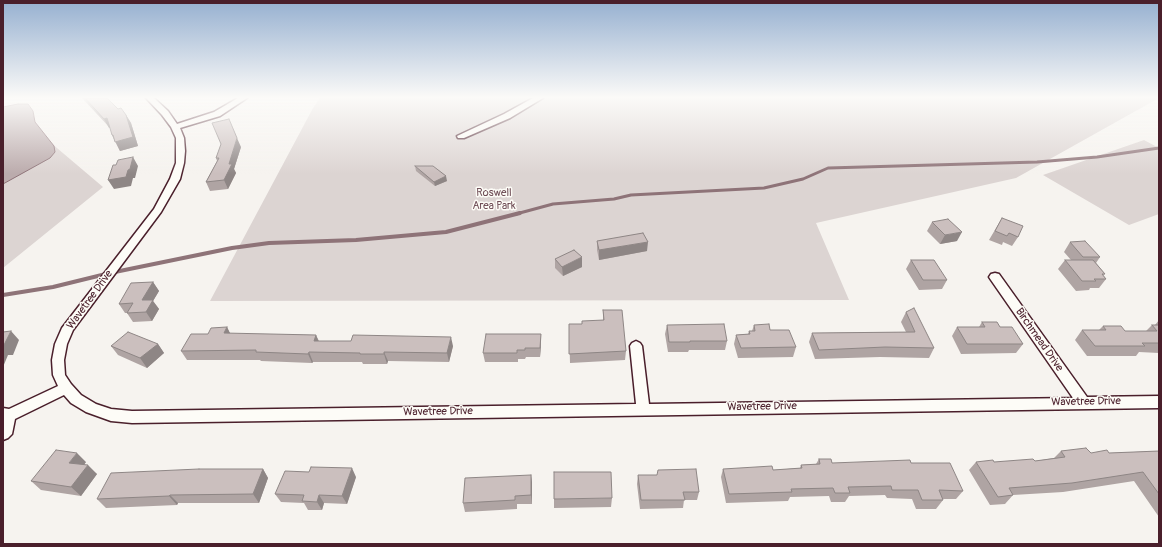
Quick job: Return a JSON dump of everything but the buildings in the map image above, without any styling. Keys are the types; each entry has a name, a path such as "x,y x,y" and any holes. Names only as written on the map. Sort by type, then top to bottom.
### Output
{"street":[{"name":"Wavetree Drive","path":"173,124 180,138 181,151 180,163 175,179 168,193 158,210 68,328 61,344 58,360 60,375 66,388 76,399 91,408 111,415 132,417 1159,402"},
{"path":"175,126 184,124"},
{"path":"461,136 490,124"},
{"name":"Birchmead Drive","path":"995,278 1083,402"},
{"path":"636,346 643,409"},
{"path":"3,434 6,430 6,414 66,388"}],"green space":[{"path":"3,124 28,124 103,187 3,268"},
{"name":"Roswell Area Park","path":"305,124 1113,124 1016,178 816,223 849,300 210,301"},
{"path":"1144,140 1159,148 1159,214 1129,225 1043,175"}],"shaded area":[{"path":"3,124 36,124 54,146 55,152 50,158 3,184"}],"waterway":[{"path":"516,214 553,204 614,199 631,195 764,188 803,179 828,168 1037,162 1097,157 1159,148"},
{"path":"3,295 53,287 110,273 232,248 269,243 356,240 446,232 520,213"}]}
